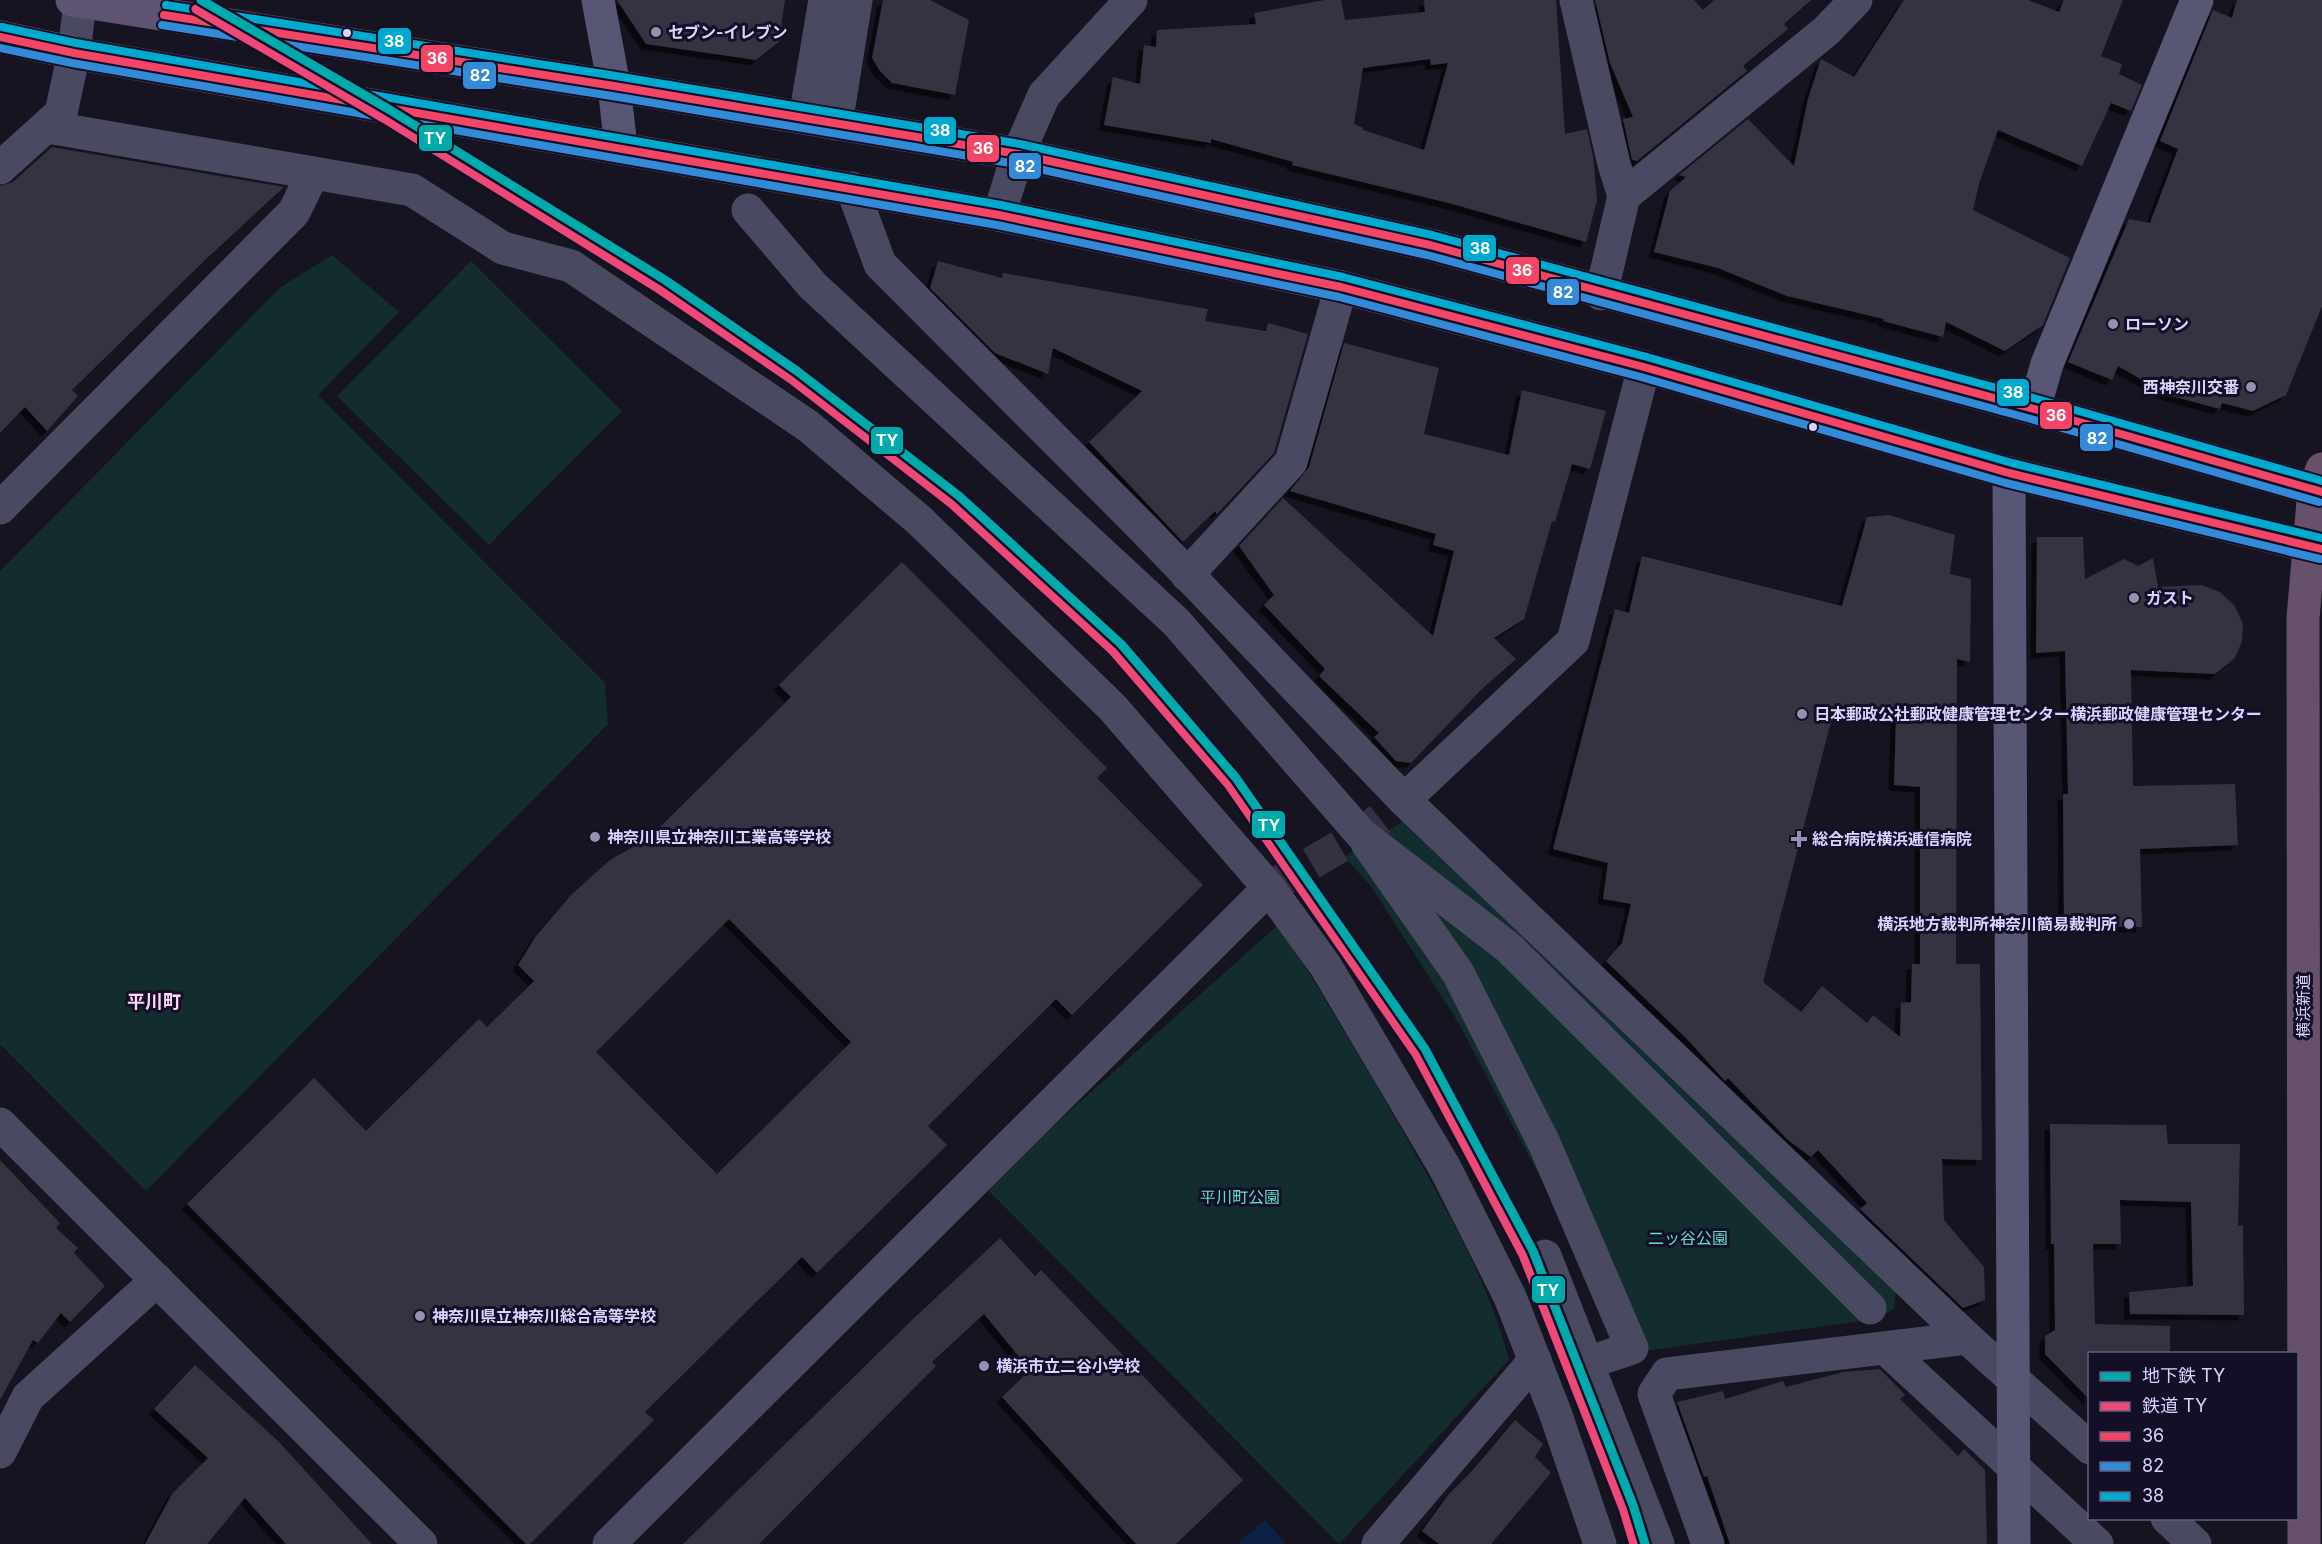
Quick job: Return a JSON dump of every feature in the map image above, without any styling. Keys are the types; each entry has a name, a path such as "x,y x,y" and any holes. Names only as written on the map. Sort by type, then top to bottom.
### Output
{"highway":[{"name":"横浜新道","path":"2304,1544 2302,618 2314,547 2319,484"}],"main road":[{"path":"76,1 614,86 1018,154 1430,245 1601,294 2319,484"},
{"path":"0,37 74,53 999,215 1341,287 1644,367 2009,473 2314,547"}],"street":[{"path":"598,0 614,86 621,147"},
{"path":"821,121 825,0"},
{"path":"821,121 856,0"},
{"path":"999,215 1018,154 1044,95 1131,0"},
{"path":"1576,0 1614,164 1624,196 1601,294"},
{"path":"1624,196 1826,31 1856,0"},
{"path":"2034,409 2047,364 2197,0"},
{"path":"0,168 61,113 74,53 76,1"},
{"path":"48,127 412,190 503,248 571,266 808,426 919,520 1112,707 1269,888 1325,965 1445,1168 1510,1297 1535,1360 1600,1544"},
{"path":"0,508 294,212 313,173"},
{"path":"852,188 880,264 1187,575 1404,800 1967,1338 2088,1446"},
{"path":"748,210 813,286 1176,622 1361,834 1458,973 1549,1154 1632,1348 1587,1362"},
{"path":"1187,575 1291,462 1341,287"},
{"path":"1404,800 1573,641 1644,367"},
{"path":"2009,473 2014,1544"},
{"path":"1361,834 1509,948 1870,1308"},
{"path":"609,1544 1269,888"},
{"path":"0,1124 421,1544"},
{"path":"1545,1257 1658,1544"},
{"path":"0,1452 28,1397 157,1280"},
{"path":"1708,1544 1654,1394 1667,1374 1967,1338"},
{"path":"1885,1348 2097,1544"},
{"path":"1378,1544 1535,1360"},
{"path":"2169,1520 2195,1544"}],"green space":[{"path":"332,255 399,312 318,395 605,683 608,724 146,1191 0,1044 0,571 281,287"},
{"path":"471,261 622,411 489,545 337,396"},
{"name":"二ッ谷公園","path":"1409,818 1896,1292 1894,1309 1876,1319 1623,1354 1576,1245 1458,1022 1370,885 1344,857"},
{"name":"平川町公園","path":"1279,924 1368,1071 1446,1209 1482,1282 1509,1360 1339,1544 985,1187"}],"water":[{"path":"1265,1520 1286,1544 1237,1544"}],"building":[{"path":"617,0 785,0 779,42 756,60 646,44"},
{"path":"883,0 930,0 969,20 955,95 892,83 880,71 872,58"},
{"path":"1325,0 1341,0 1345,20 1425,12 1424,0 1556,0 1565,134 1587,129 1593,156 1597,200 1586,242 1449,203 1292,165 1293,162 1211,139 1211,143 1104,125 1113,77 1140,84 1144,45 1156,47 1157,30 1256,24 1254,13","holes":["1430,59 1431,65 1448,63 1424,150 1363,130 1354,124 1363,68"]},
{"path":"1595,0 1694,0 1703,10 1714,0 1811,0 1784,24 1788,29 1743,66 1747,71 1637,161 1632,160 1623,119 1633,117 1610,63"},
{"path":"1904,0 2028,0 2059,12 2064,0 2123,0 2101,56 2122,64 2119,74 2142,85 2131,111 2111,103 2082,166 1998,130 1979,184 1973,210 2070,258 2043,325 2005,351 1946,322 1943,337 1883,321 1884,319 1787,296 1718,268 1654,252 1670,191 1686,177 1679,175 1748,119 1794,166 1808,99 1821,59 1854,77"},
{"path":"2237,0 2322,0 2322,306 2286,395 2253,411 2222,403 2220,409 2168,395 2118,366 2112,380 2068,362 2129,219 2150,223 2178,149 2160,141 2213,10 2232,18"},
{"path":"52,147 284,187 203,262 72,390 78,396 47,431 25,407 0,433 0,186 13,182"},
{"path":"938,261 1002,278 1003,273 1208,309 1205,321 1266,331 1268,323 1308,334 1274,453 1217,514 1215,511 1183,542 1089,442 1142,391 1053,348 1048,374 995,353 930,288"},
{"path":"1344,343 1439,368 1424,434 1509,455 1522,390 1606,411 1590,469 1572,464 1555,522 1552,521 1524,619 1494,638 1516,659 1481,690 1411,763 1396,761 1374,737 1379,733 1319,676 1325,669 1264,605 1274,595 1239,546 1283,498 1433,636 1454,551 1433,545 1436,534 1290,491 1309,467"},
{"path":"1889,515 1955,535 1950,574 1971,579 1970,662 1957,659 1956,964 1980,964 1982,1160 1942,1159 1944,1220 1984,1267 1985,1300 1963,1308 1860,1209 1867,1203 1818,1150 1811,1157 1788,1140 1728,1078 1725,1081 1688,1040 1606,961 1622,943 1631,904 1603,899 1608,863 1553,849 1615,609 1629,613 1642,556 1842,606 1867,517","holes":["1835,707 1896,720 1894,785 1920,787 1920,964 1912,964 1911,1002 1901,1003 1900,1037 1873,1015 1867,1023 1822,986 1801,1012 1763,982"]},
{"path":"2037,537 2083,537 2085,579 2124,559 2138,566 2153,558 2158,587 2201,585 2220,592 2234,605 2243,624 2242,641 2235,658 2215,674 2131,670 2133,786 2235,784 2238,845 2140,849 2142,927 2064,926 2063,794 2068,794 2065,651 2036,653"},
{"path":"902,562 1107,768 1097,778 1203,885 1072,1015 1056,999 928,1126 947,1145 817,1273 802,1257 645,1412 654,1420 530,1544 526,1544 187,1204 314,1078 366,1131 479,1019 487,1027 534,981 518,965 536,936 571,895 610,860 649,838 791,697 779,685","holes":["729,919 851,1042 717,1174 596,1052"]},
{"path":"2050,1124 2166,1125 2168,1144 2240,1144 2238,1226 2243,1225 2244,1315 2130,1314 2129,1292 2193,1286 2191,1202 2120,1200 2121,1244 2093,1244 2095,1324 2170,1326 2170,1352 2088,1352 2088,1398 2045,1354 2045,1336 2055,1330 2054,1244 2051,1244"},
{"path":"0,1160 60,1223 56,1228 78,1248 74,1253 105,1286 70,1322 61,1313 38,1343 33,1340 0,1400"},
{"path":"1000,1238 1035,1276 1041,1270 1243,1480 1176,1544 1136,1544 1002,1397 1030,1370 984,1314 932,1362 936,1366 759,1544 683,1544 912,1320"},
{"path":"195,1365 279,1442 372,1544 286,1544 245,1498 207,1544 145,1544 172,1494 208,1458 154,1409"},
{"path":"1880,1369 1905,1395 1900,1399 1958,1456 1964,1449 1985,1470 1987,1544 1730,1544 1707,1476 1704,1477 1677,1402 1723,1391 1725,1399 1783,1381 1786,1387 1843,1372"},
{"path":"1515,1420 1543,1444 1535,1457 1551,1473 1491,1544 1439,1544 1422,1531 1448,1495 1472,1471"}],"tunnel":[{"path":"1269,888 1361,834 1404,800"}],"metro line":[{"name":"TY","path":"201,0 390,110 665,280 797,371 959,496 1121,644 1236,778 1425,1049 1533,1251 1633,1505 1645,1544"}],"rail line":[{"name":"TY","path":"196,9 385,119 659,289 791,379 952,504 1113,651 1228,784 1416,1054 1523,1255 1623,1508 1634,1544"}],"transit line":[{"name":"38","path":"166,5 616,76 1020,144 1432,235 2037,399 2322,481"},
{"name":"36","path":"164,15 614,86 1018,154 1430,245 2034,409 2322,492"},
{"name":"82","path":"162,25 612,96 1016,164 1427,255 2031,419 2319,502"},
{"name":"38","path":"2,27 76,43 1001,205 1343,277 1647,357 2012,463 2322,538"},
{"name":"36","path":"0,37 74,53 999,215 1341,287 1644,367 2009,473 2322,549"},
{"name":"82","path":"0,48 72,63 997,225 1339,297 1641,377 2006,483 2320,559"}],"place":[{"name":"セブン-イレブン","path":"656,32"},
{"name":"ローソン","path":"2113,324"},
{"name":"西神奈川交番","path":"2251,387"},
{"name":"ガスト","path":"2134,598"},
{"name":"日本郵政公社郵政健康管理センター横浜郵政健康管理センター","path":"1802,714"},
{"name":"神奈川県立神奈川工業高等学校","path":"595,837"},
{"name":"総合病院横浜逓信病院","path":"1799,839"},
{"name":"横浜地方裁判所神奈川簡易裁判所","path":"2129,924"},
{"name":"神奈川県立神奈川総合高等学校","path":"420,1316"},
{"name":"横浜市立二谷小学校","path":"984,1366"}],"district":[{"name":"平川町","path":"154,1002"}]}
